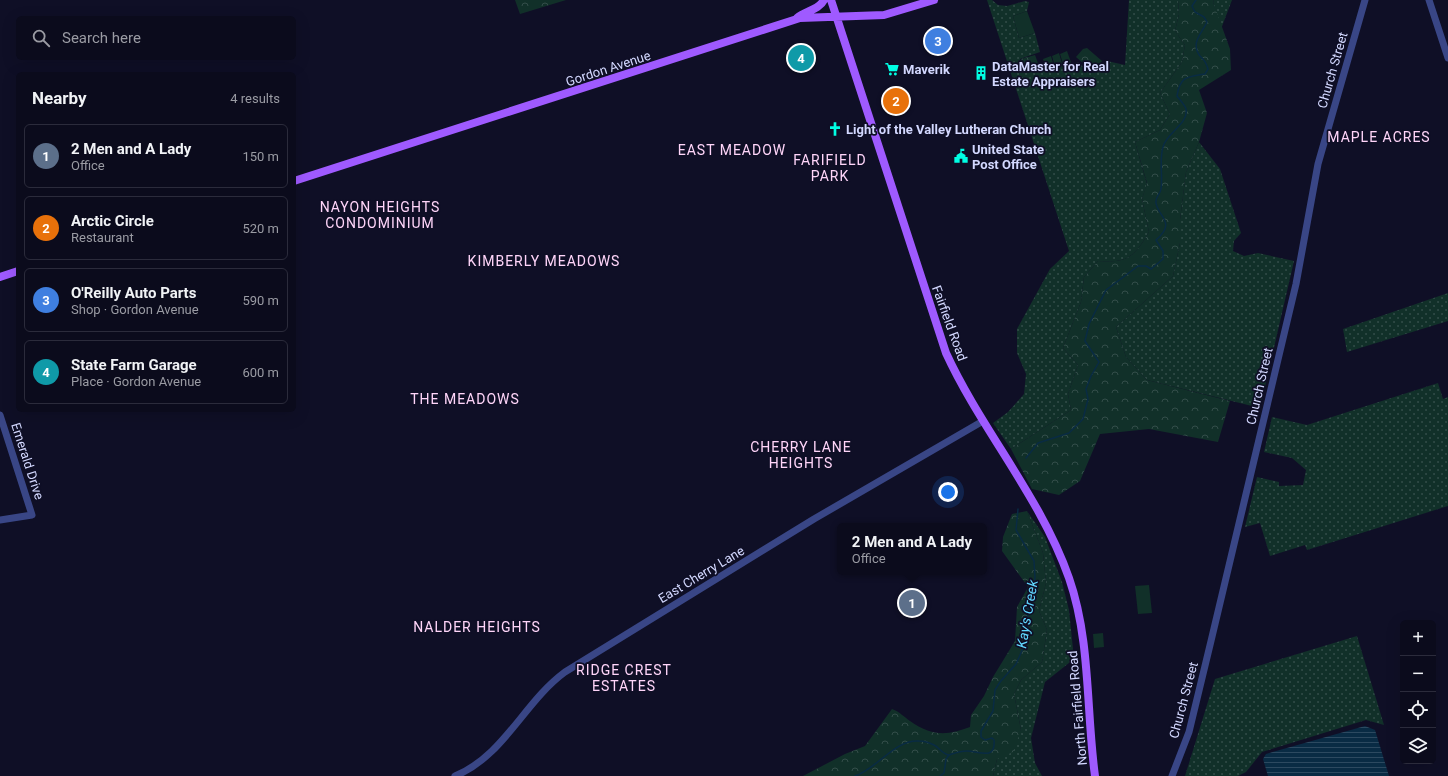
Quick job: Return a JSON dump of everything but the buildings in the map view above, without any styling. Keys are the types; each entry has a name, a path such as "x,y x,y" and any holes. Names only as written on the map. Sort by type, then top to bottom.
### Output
{"main road":[{"path":"794,20 804,12 819,6 824,0"},
{"name":"Fairfield Road","path":"831,0 942,344 960,382 1025,487 1056,544 1069,579 1082,638"},
{"name":"Gordon Avenue","path":"296,180 794,20 804,18 836,18 887,14 934,0"},
{"path":"0,277 16,272"},
{"name":"North Fairfield Road","path":"1082,638 1095,776"}],"street":[{"name":"Church Street","path":"1172,776 1189,732 1212,641 1296,284 1318,164 1365,0"},
{"path":"1429,0 1448,58"},
{"name":"Emerald Drive","path":"0,415 32,514 0,520"},
{"name":"East Cherry Lane","path":"454,776 476,765 487,756 540,694 565,672 814,519 983,421"}],"green space":[{"path":"515,0 566,0 520,14"},
{"path":"987,0 992,0 998,5 1007,6 1025,1 1029,2 1027,11 1013,16 1019,38 1035,33 1040,52 1020,59 1025,73 1045,66 1047,72 1078,62 1091,73 1096,72 1107,61 1125,65 1129,0 1178,0 1179,14 1175,31 1185,45 1182,62 1160,93 1170,114 1160,130 1135,142 1147,184 1142,199 1149,232 1139,247 1129,257 1117,261 1098,261 1084,277 1081,302 1063,348 1078,365 1068,394 1071,410 1011,449 993,423 1008,412 1024,394 1026,374 1017,353 1017,329 1050,269 1069,251"},
{"path":"1178,0 1214,0 1213,2 1230,49 1231,70 1199,90 1207,113 1199,142 1186,172 1180,220 1180,243 1173,276 1116,327 1126,357 1147,380 1230,401 1218,442 1149,429 1100,434 1080,481 1059,495 1032,489 1011,449 1071,410 1068,394 1078,365 1063,348 1081,302 1084,277 1098,261 1117,261 1129,257 1139,247 1149,232 1142,199 1147,183 1135,142 1160,130 1170,114 1160,93 1182,62 1185,45 1175,31 1179,14"},
{"path":"1214,0 1232,0 1221,29 1213,2"},
{"path":"1027,11 1035,33 1019,38 1013,16"},
{"path":"1087,48 1102,61 1095,70 1091,70 1076,57 1083,49"},
{"path":"1067,51 1072,65 1064,67 1060,54"},
{"path":"1059,53 1063,67 1056,70 1052,56"},
{"path":"1035,55 1039,66 1025,72 1021,59"},
{"path":"1051,56 1055,70 1047,72 1043,59"},
{"path":"1199,142 1220,169 1241,233 1234,241 1233,251 1244,256 1258,253 1294,261 1260,408 1147,380 1126,357 1116,327 1173,276 1180,243 1180,220 1186,172"},
{"path":"1448,293 1448,321 1347,352 1343,329"},
{"path":"1438,383 1443,399 1448,397 1448,506 1307,550 1305,545 1270,556 1260,523 1245,527 1257,477 1279,482 1279,486 1303,485 1306,470 1292,458 1264,452 1272,417 1307,425"},
{"path":"1027,511 1045,537 1062,582 1069,610 1074,659 1045,682 1031,738 1035,763 1042,776 993,776 997,759 1021,730 1014,694 1021,680 1042,662 1047,630 1039,611 1046,583 1043,553"},
{"path":"1027,511 1043,553 1046,583 1039,611 1047,630 1042,662 1021,680 1014,694 1021,730 1013,752 997,759 993,776 803,776 845,754 865,746 892,709 918,726 932,732 954,732 970,727 971,715 984,696 993,677 1015,641 1017,607 1028,587 1002,551 1003,537 1012,514"},
{"path":"1149,585 1152,613 1138,614 1135,586"},
{"path":"1103,633 1104,647 1094,648 1093,634"},
{"path":"1357,636 1384,725 1366,720 1262,752 1246,772 1238,776 1185,776 1215,679"}],"water":[{"path":"1365,726 1375,730 1389,776 1268,776 1263,759 1266,754"}],"waterway":[{"name":"Kay's Creek","path":"1026,458 1038,443 1069,433 1083,419 1088,399 1086,389 1099,362 1085,341 1089,324 1106,290 1138,266 1146,266 1151,269 1163,259 1163,251 1156,240 1162,234 1166,224 1157,208 1156,203 1161,189 1161,157 1163,147 1168,137 1181,124 1186,114 1186,109 1177,96 1178,89 1182,81 1189,77 1205,74 1208,69 1196,47 1198,38 1207,22 1204,17 1195,12 1192,6 1196,0"},
{"name":"Kay's Creek","path":"949,755 964,751 981,753 990,753 992,751 994,747 994,740 992,738 985,740 981,737 981,731 993,711 995,690 1016,664 1024,646 1027,632 1028,604 1035,578 1034,561 1016,530 1018,509"},
{"path":"855,776 871,767 894,749 910,742 921,741 931,744 949,755"},
{"path":"940,776 944,773 946,759 949,755"}],"place":[{"name":"O'Reilly Auto Parts","path":"938,41"},
{"name":"State Farm Garage","path":"801,58"},
{"name":"Maverik","path":"892,69"},
{"name":"DataMaster for Real Estate Appraisers","path":"981,73"},
{"name":"Arctic Circle","path":"896,101"},
{"name":"Light of the Valley Lutheran Church","path":"835,129"},
{"name":"United State Post Office","path":"961,156"},
{"name":"2 Men and A Lady","path":"912,603"}],"district":[{"name":"MAPLE ACRES","path":"1379,137"},
{"name":"EAST MEADOW","path":"732,150"},
{"name":"FARIFIELD PARK","path":"830,168"},
{"name":"NAYON HEIGHTS CONDOMINIUM","path":"380,216"},
{"name":"KIMBERLY MEADOWS","path":"544,261"},
{"name":"THE MEADOWS","path":"465,399"},
{"name":"CHERRY LANE HEIGHTS","path":"801,456"},
{"name":"NALDER HEIGHTS","path":"477,627"},
{"name":"RIDGE CREST ESTATES","path":"624,678"}]}
